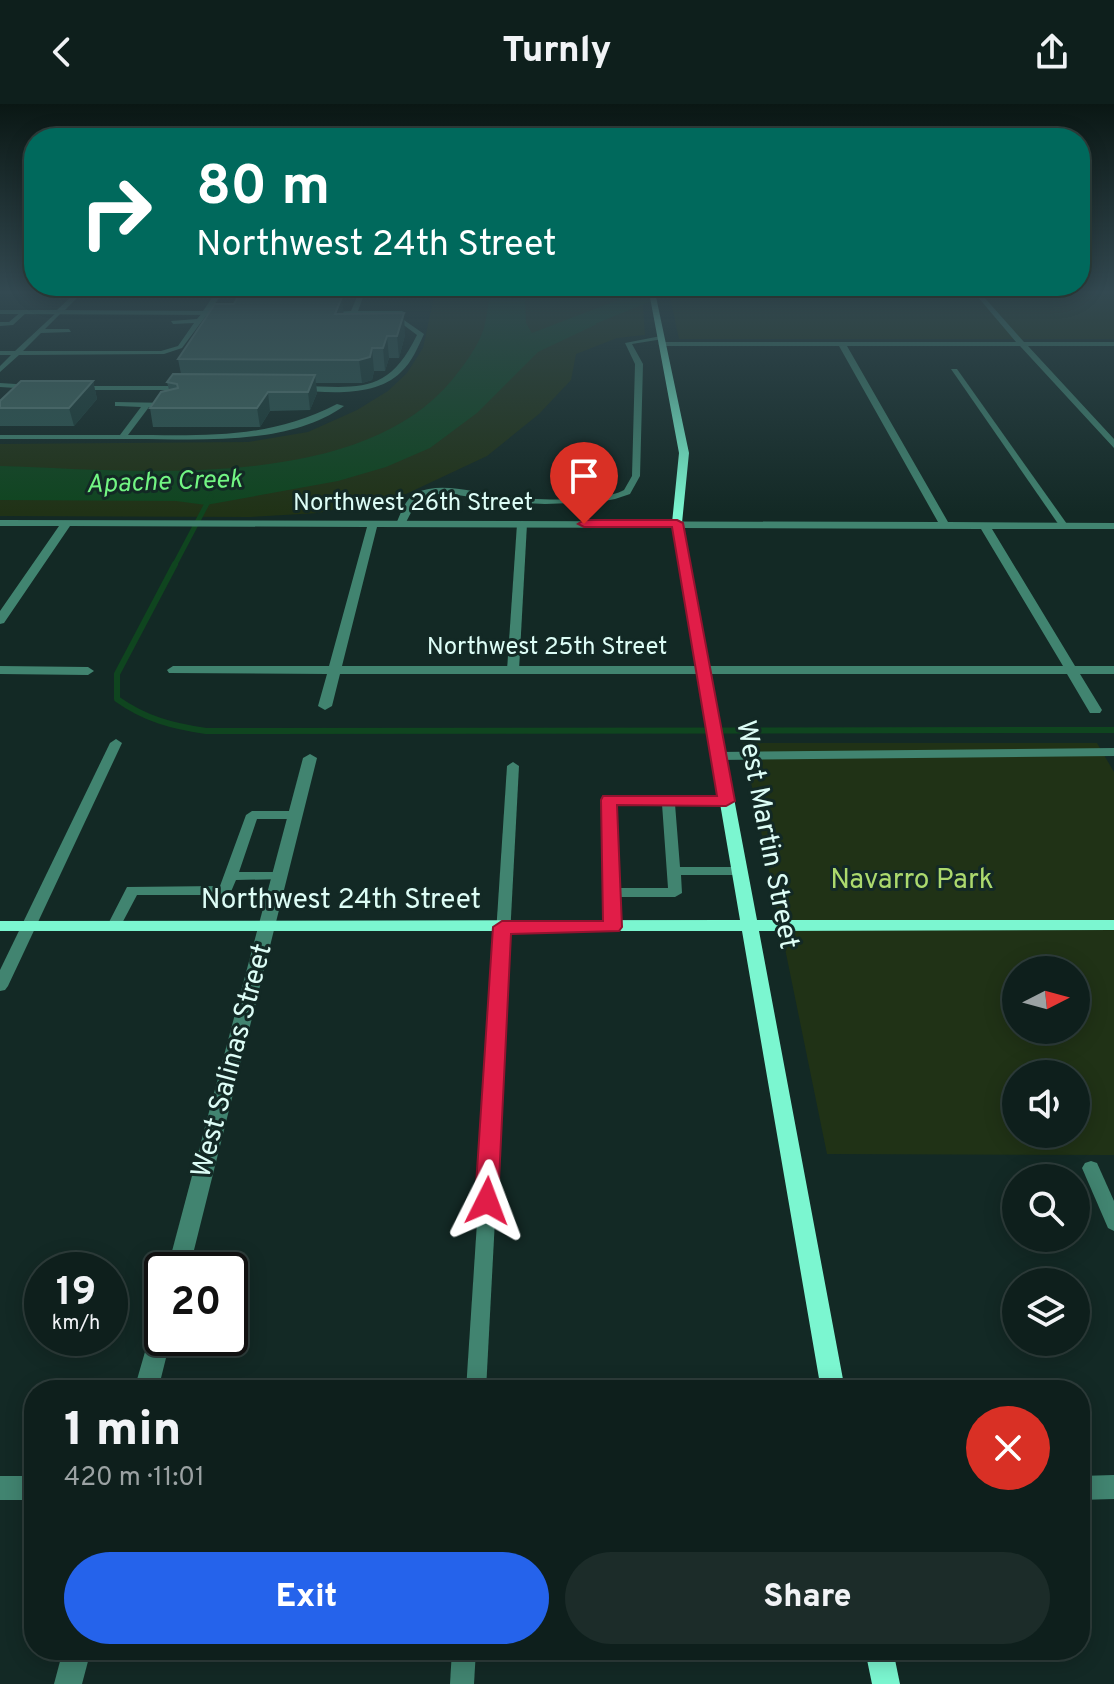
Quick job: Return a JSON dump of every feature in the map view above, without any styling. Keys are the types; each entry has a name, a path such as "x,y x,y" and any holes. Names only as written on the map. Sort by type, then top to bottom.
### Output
{"street":[{"name":"West Martin Street","path":"667,366 684,453 677,523 831,1380"},
{"path":"854,366 945,526"},
{"path":"1042,366 1114,445"},
{"name":"Northwest 26th Street","path":"0,523 1114,526"},
{"path":"0,620 67,523"},
{"path":"325,706 373,524"},
{"path":"985,526 1095,710"},
{"path":"0,670 88,671"},
{"name":"Northwest 25th Street","path":"173,670 1114,670"},
{"name":"West Salinas Street","path":"183,1252 310,758"},
{"name":"Northwest 24th Street","path":"0,926 1114,925"},
{"path":"149,1380 155,1356"},
{"path":"1090,1488 1114,1487"},
{"path":"0,1488 24,1488"},
{"path":"68,1684 74,1660"},
{"path":"881,1660 886,1684"}],"lane":[{"path":"284,388 362,388 385,384 402,366"},
{"path":"401,524 412,500 422,494 450,493 506,500 587,499 619,496 632,488 636,476 639,366"},
{"path":"954,371 1064,526"},
{"path":"0,385 34,387"},
{"path":"65,388 190,388"},
{"path":"118,404 175,405"},
{"path":"122,437 146,405"},
{"path":"0,437 225,437 267,433 321,417 340,406"},
{"path":"513,670 522,524"},
{"path":"0,986 116,743"},
{"path":"718,753 1114,752"},
{"path":"477,1380 513,766"},
{"path":"613,927 609,800 726,801"},
{"path":"612,892 675,893 668,800"},
{"path":"114,926 132,890 225,891 252,815 296,815"},
{"path":"674,871 739,871"},
{"path":"231,876 280,876"},
{"path":"1091,1168 1114,1223"},
{"path":"462,1684 463,1660"}],"green space":[{"path":"412,366 574,366 571,380 539,414 487,456 406,494 318,513 250,517 0,516 0,444 248,442 308,432 357,410 388,391"},
{"name":"Navarro Park","path":"743,743 1097,743 1114,772 1114,1155 827,1154"}],"water":[{"name":"Apache Creek","path":"463,366 524,366 477,413 430,448 386,467 338,481 206,505 176,501 0,500 0,466 177,471 241,467 303,458 360,442 411,417 452,380"}],"building":[{"path":"173,374 315,375 308,392 268,392 257,408 150,408 161,392 178,388 177,384 167,382"},
{"path":"21,381 93,381 69,408 0,408 0,401"}],"waterway":[{"name":"Apache Creek","path":"174,566 211,496"},
{"path":"175,564 117,674 117,699 148,717 194,729 1114,730"}],"route":[{"path":"487,1201 502,927 613,927 609,800 726,801 677,523 584,524"}]}
